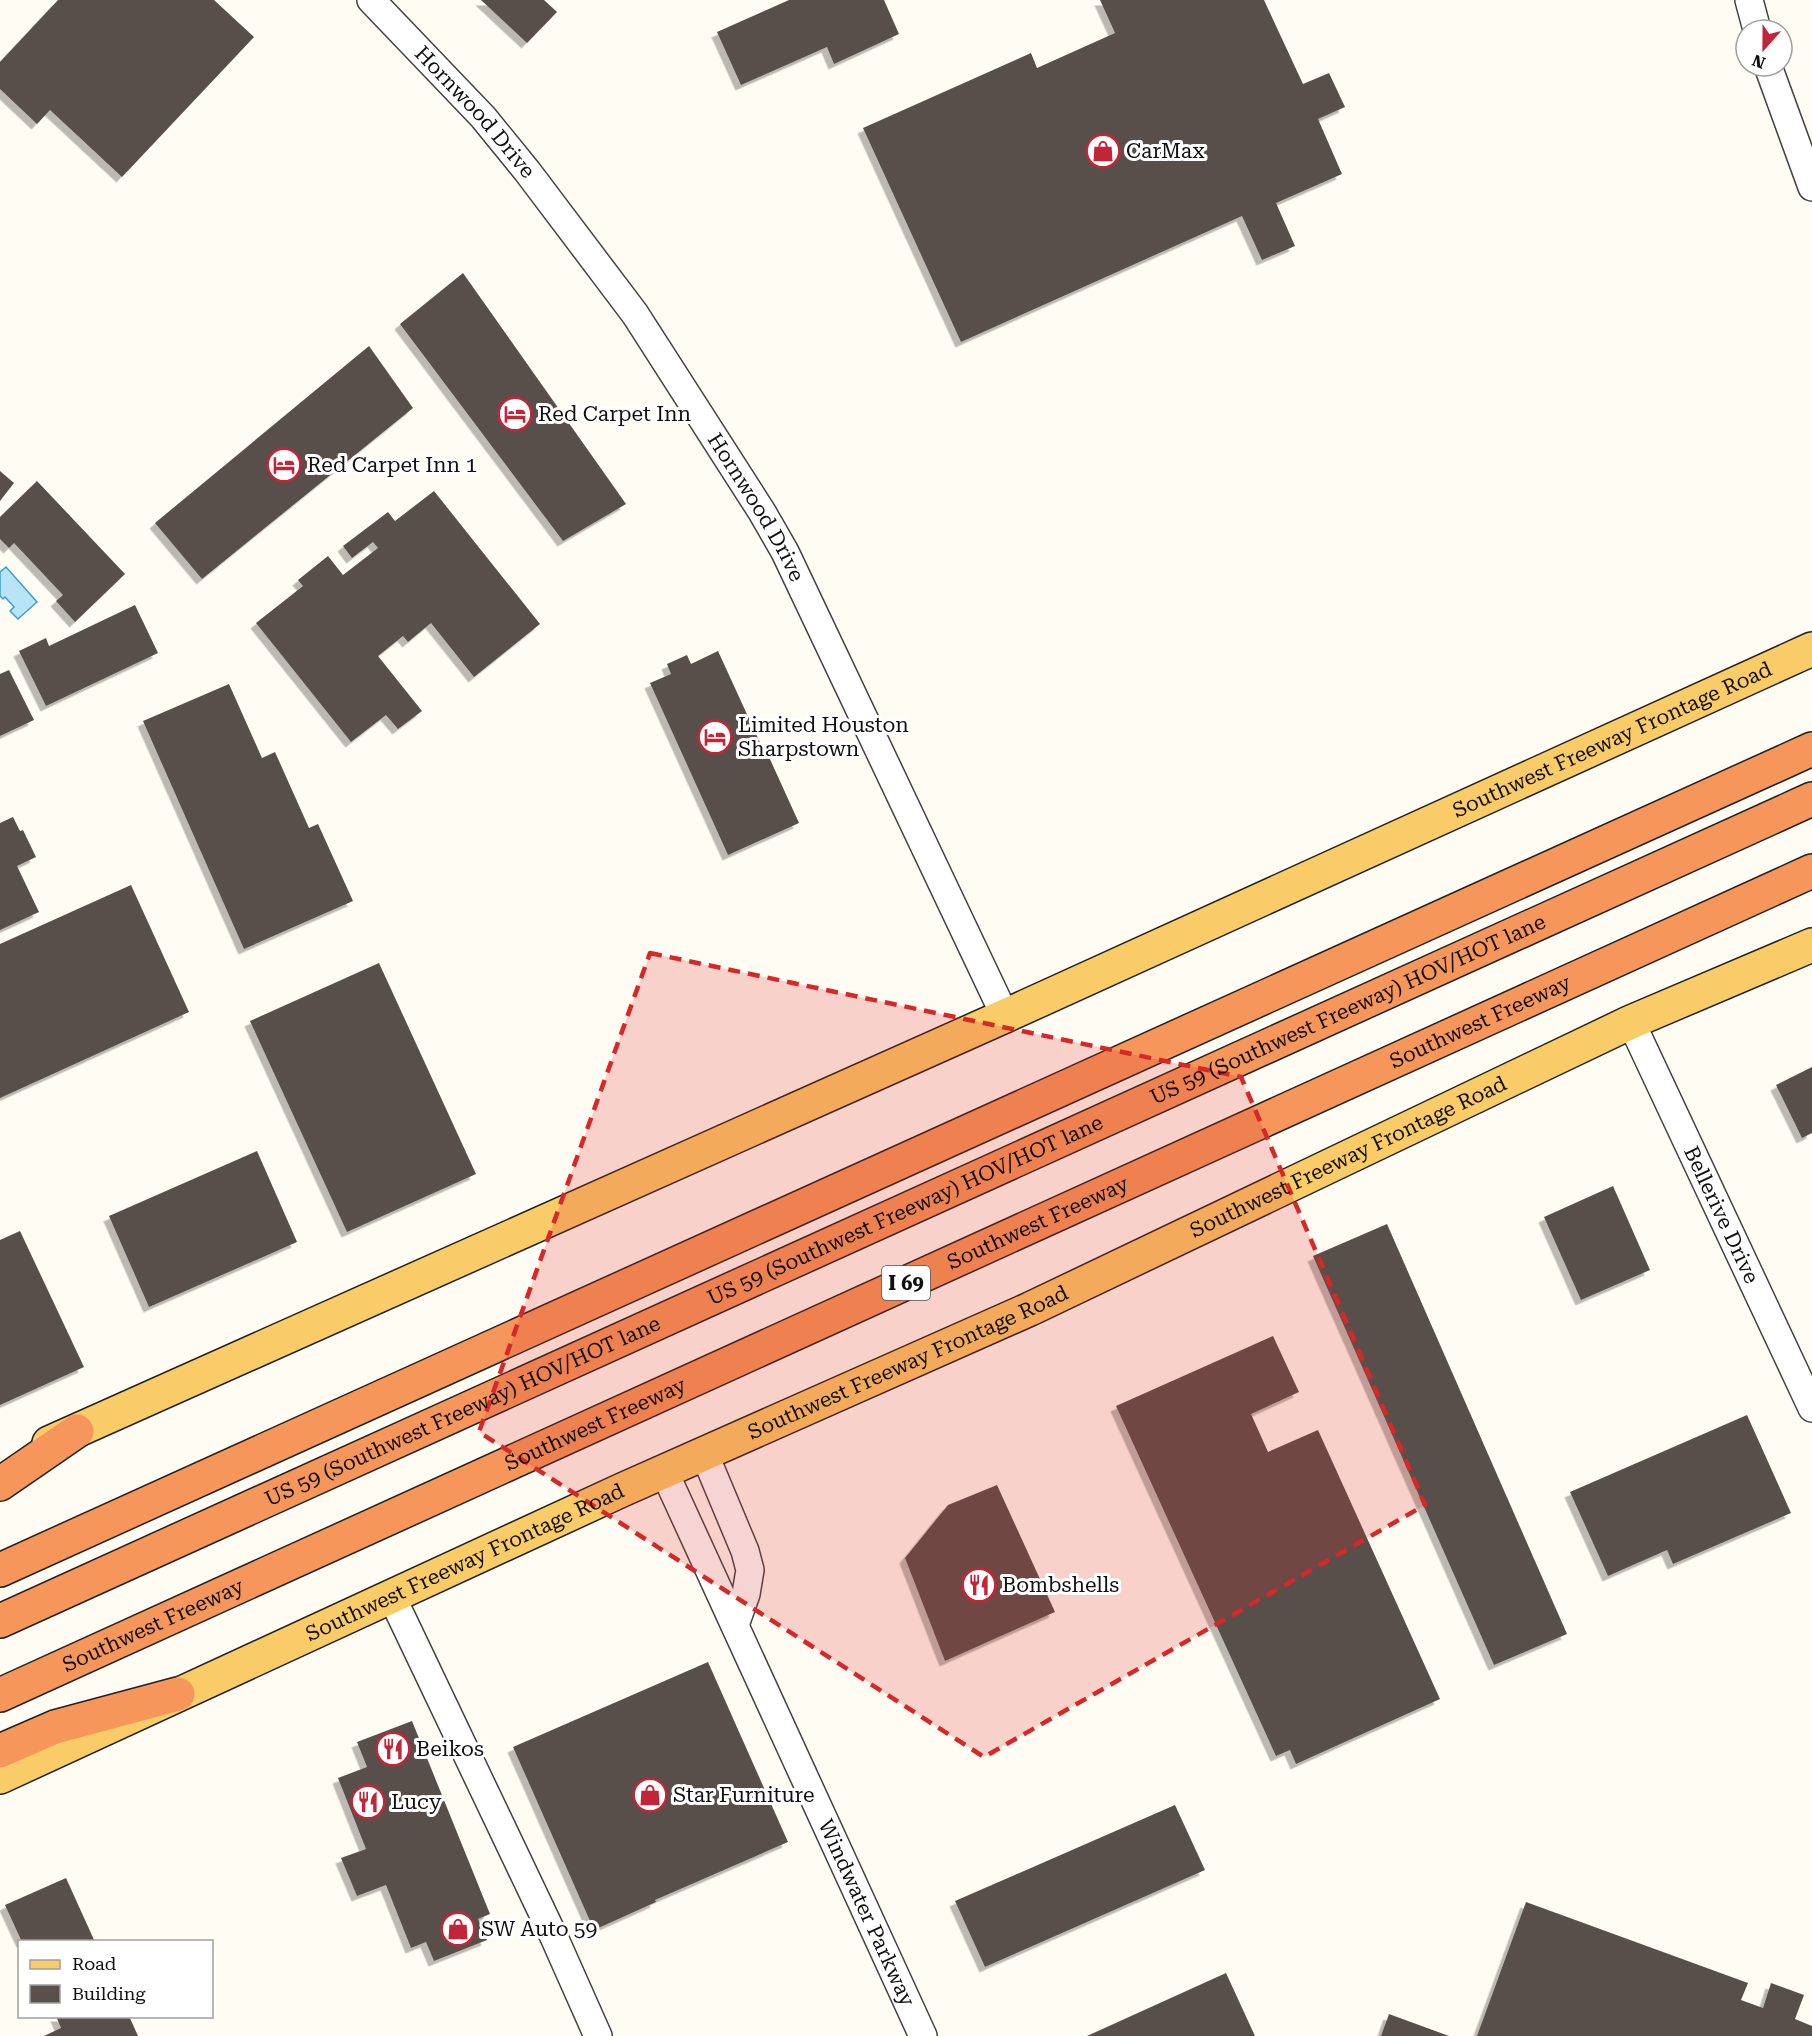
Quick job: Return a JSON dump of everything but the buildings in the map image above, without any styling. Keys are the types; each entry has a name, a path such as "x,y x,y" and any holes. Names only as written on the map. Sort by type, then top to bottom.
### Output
{"highway":[{"path":"0,1570 1812,749"},
{"name":"US 59 (Southwest Freeway) HOV/HOT lane","path":"0,1621 1812,799"},
{"name":"Southwest Freeway","path":"0,1695 1812,871"},
{"path":"0,1484 76,1431"},
{"path":"0,1751 55,1727 178,1694"}],"main road":[{"name":"Southwest Freeway Frontage Road","path":"0,1466 1005,1016 1812,649"},
{"name":"Southwest Freeway Frontage Road","path":"0,1777 391,1595 1030,1309 1631,1022 1812,945"}],"street":[{"name":"Hornwood Drive","path":"371,0 483,117 527,171 635,314 762,512 785,552 1005,1016"},
{"path":"1749,0 1754,18"},
{"path":"1772,78 1812,188"},
{"name":"Bellerive Drive","path":"1631,1022 1812,1408"},
{"path":"704,1453 745,1551 750,1570 746,1594 735,1625"},
{"name":"Windwater Parkway","path":"664,1471 922,2036"},
{"path":"391,1595 554,1937 598,2036"}],"highlighted area":[{"path":"650,953 1241,1077 1425,1505 984,1757 479,1432"}],"water":[{"path":"6,567 37,602 18,619 10,611 14,607 5,597 3,599 0,596 0,572"}],"place":[{"name":"CarMax","path":"1103,151"},
{"name":"Red Carpet Inn","path":"515,414"},
{"name":"Red Carpet Inn 1","path":"284,465"},
{"name":"Limited Houston Sharpstown","path":"715,737"},
{"name":"Bombshells","path":"979,1585"},
{"name":"Beikos","path":"393,1749"},
{"name":"Star Furniture","path":"650,1795"},
{"name":"Lucy","path":"368,1802"},
{"name":"SW Auto 59","path":"458,1929"}]}
